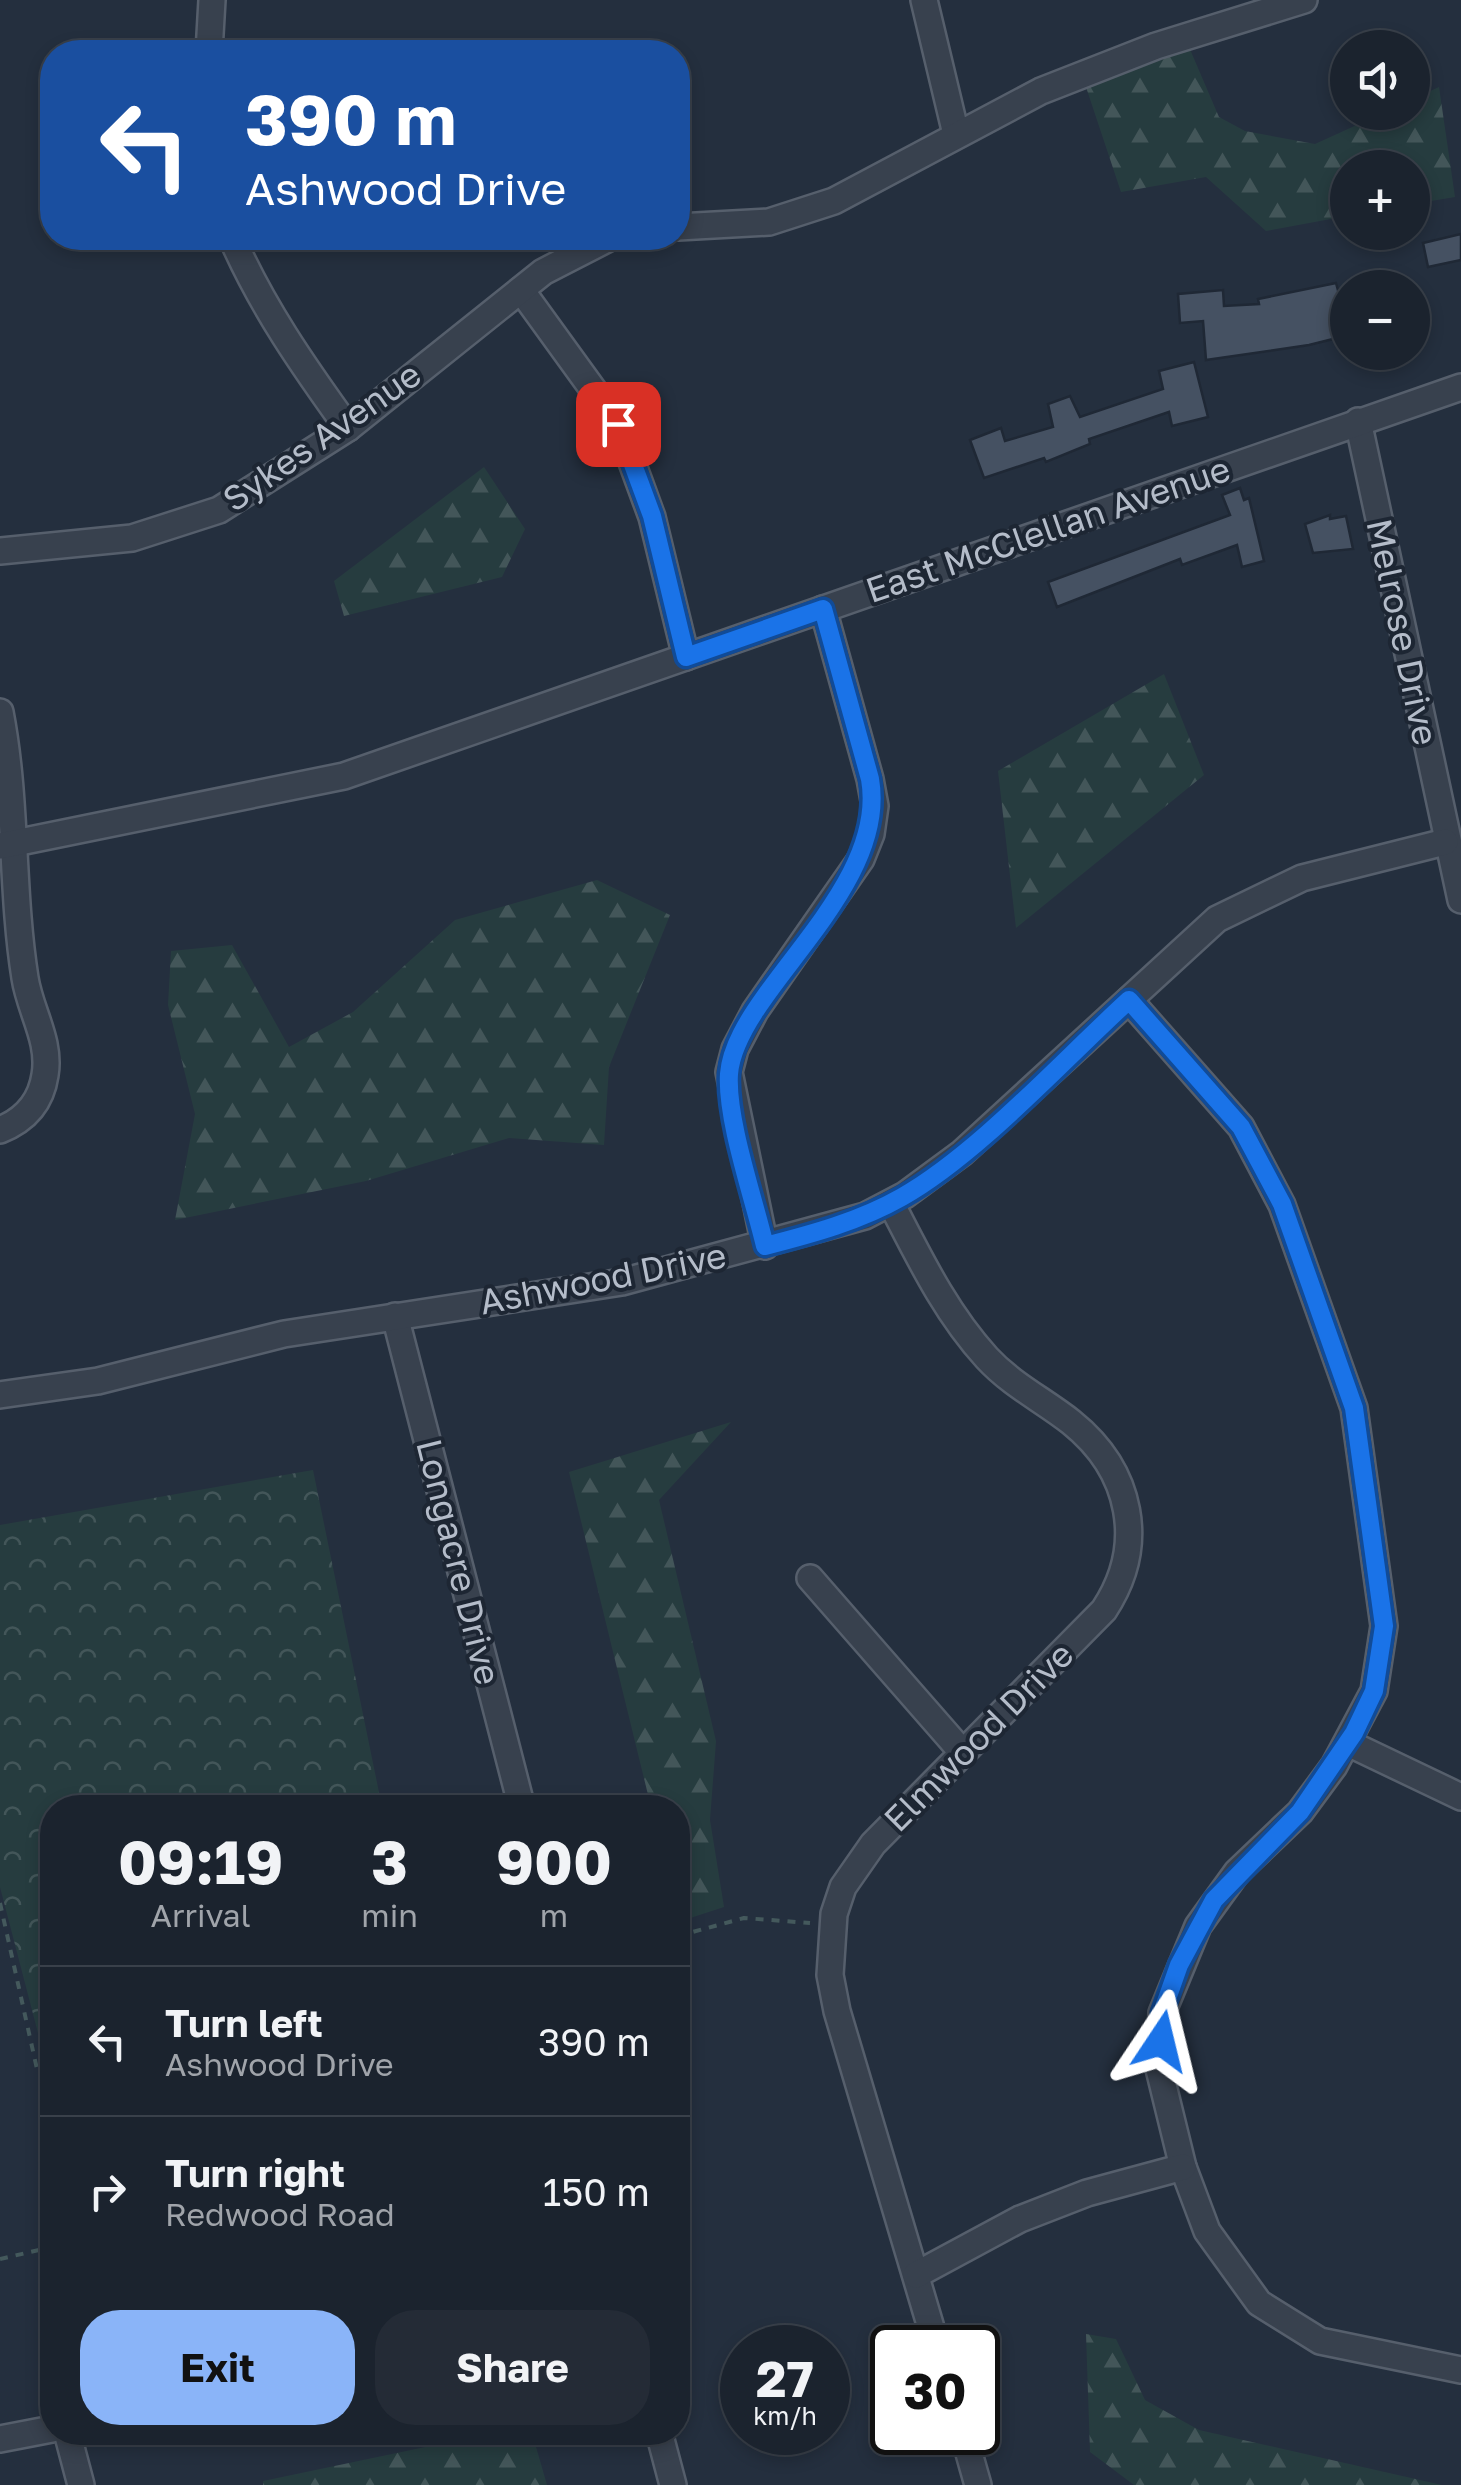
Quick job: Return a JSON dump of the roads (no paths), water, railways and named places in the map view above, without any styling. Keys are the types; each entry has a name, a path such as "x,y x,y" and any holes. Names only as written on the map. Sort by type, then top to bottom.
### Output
{"street":[{"path":"210,40 212,0"},
{"path":"924,0 956,134"},
{"path":"690,226 769,222 834,201 1041,91 1140,52 1304,0"},
{"path":"238,250 286,341 348,428"},
{"name":"Sykes Avenue","path":"0,551 114,541 177,526 218,510 264,485 348,428 521,290 581,250"},
{"path":"521,290 618,424 652,516 686,657"},
{"name":"East McClellan Avenue","path":"6,845 344,776 1461,386"},
{"name":"Melrose Drive","path":"1358,421 1461,900"},
{"path":"765,1246 731,1099 729,1072 735,1049 755,1011 861,859 875,806 823,609"},
{"path":"0,712 9,768 6,845 25,981 46,1048 42,1091 28,1114 0,1130"},
{"name":"Ashwood Drive","path":"0,1396 98,1381 284,1334 622,1282 865,1216 891,1203 962,1153 1217,918 1302,878 1446,842"},
{"path":"1129,1000 1260,1154 1302,1256 1354,1408 1384,1626 1374,1691 1348,1743 1300,1812 1214,1900 1179,1965 1162,2013 1159,2069 1183,2167 1207,2231 1259,2303 1320,2341 1461,2370"},
{"name":"Elmwood Drive","path":"891,1203 937,1293 984,1356 1097,1447 1118,1475 1129,1515 1130,1549 1122,1583 1104,1610 856,1864 843,1887 832,1928 830,1975 837,2011 930,2325"},
{"name":"Longacre Drive","path":"395,1316 519,1795"},
{"path":"810,1578 963,1753"},
{"path":"1348,1743 1461,1797"},
{"path":"916,2275 1054,2206 1183,2167"},
{"path":"0,2439 40,2431"},
{"path":"70,2445 81,2485"},
{"path":"663,2445 673,2485"},
{"path":"970,2455 978,2485"}]}
